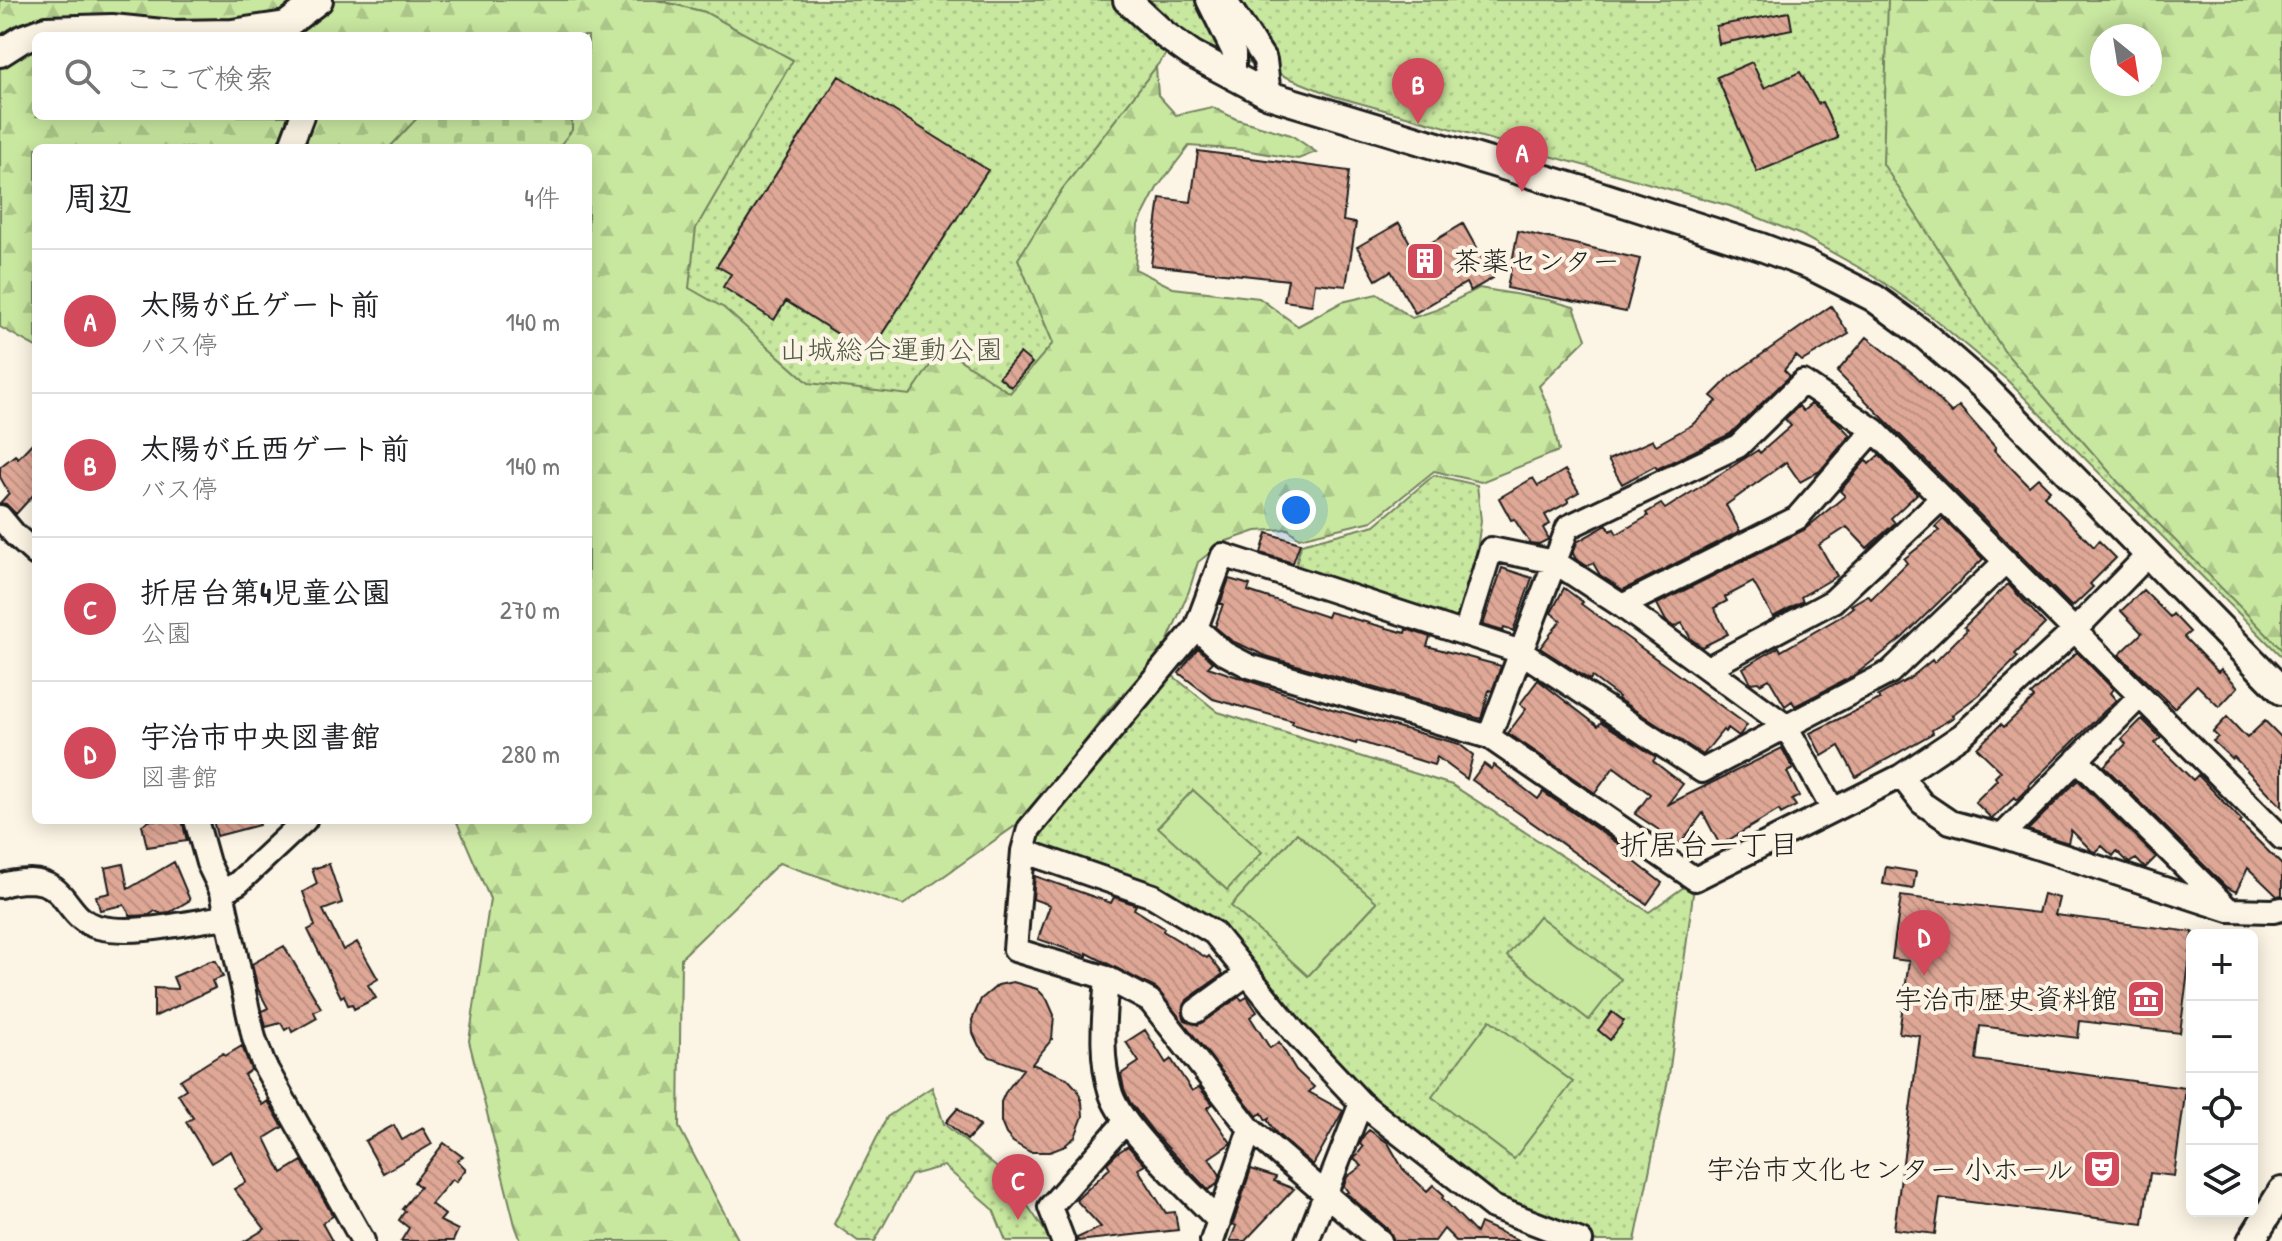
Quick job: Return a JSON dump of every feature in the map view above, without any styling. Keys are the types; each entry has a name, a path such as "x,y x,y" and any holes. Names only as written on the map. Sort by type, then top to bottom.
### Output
{"street":[{"path":"251,32 289,30 319,0"},
{"path":"1127,0 1183,48 1269,95 1761,247 1809,265 1874,298 1923,334 1985,388 2282,691"},
{"path":"1208,0 1234,53 1234,78"},
{"path":"1225,0 1265,60"},
{"path":"1240,0 1265,60 1269,95"},
{"path":"41,32 112,28 153,32"},
{"path":"0,53 32,35"},
{"path":"292,144 300,120"},
{"path":"1489,737 1568,527 1738,446 1803,382 1874,430 2282,838"},
{"path":"1622,606 1797,518 1874,430"},
{"path":"1708,668 1833,601 1942,498"},
{"path":"0,517 32,550"},
{"path":"1465,634 1491,549 1555,562 1622,606 1786,726 1833,810"},
{"path":"1380,1241 1250,1129 1183,1021 1107,978 1015,950 1023,851 1029,829 1196,628 1223,555 1521,652 1702,771 1890,672 2006,561"},
{"path":"1196,628 1224,653 1249,666 1489,737 1695,879 1901,776 1962,735 2075,630 2148,555"},
{"path":"2002,836 2140,696"},
{"path":"2077,759 2229,910"},
{"path":"1901,776 1922,803 1950,822 2229,910 2282,909"},
{"path":"197,824 208,863 222,892 254,1038 263,1063 363,1241"},
{"path":"222,892 238,883 301,824"},
{"path":"1023,851 1153,896 1214,933 1296,1034 1361,1103 1493,1207 1581,1241"},
{"path":"0,886 18,881 42,881 53,886 81,919 95,927 123,930 226,917"},
{"path":"1183,1021 1247,974"},
{"path":"1107,978 1103,1043 1112,1096 1126,1121 1215,1231"},
{"path":"1307,1241 1361,1103"},
{"path":"1063,1241 1050,1207 1126,1121"},
{"path":"1215,1231 1250,1129"},
{"path":"2251,1241 2282,1191"}],"green space":[{"path":"0,0 656,0 705,12 793,60 696,228 689,288 724,308 809,383 910,395 942,348 1010,393 1053,343 1018,259 1061,191 1156,67 1158,95 1176,115 1212,107 1236,119 1291,135 1316,152 1298,159 1244,150 1189,146 1157,188 1138,225 1135,269 1173,288 1259,298 1298,326 1342,302 1377,294 1412,318 1436,310 1479,288 1574,307 1586,339 1539,386 1551,413 1559,451 1481,482 1434,471 1372,521 1299,538 1288,529 1256,531 1224,542 1198,562 1163,652 1110,708 1029,816 903,905 779,863 681,958 679,1127 739,1241 521,1241 469,1041 490,899 458,824 592,824 592,144 32,144 32,345 0,327"},
{"name":"山城総合運動公園","path":"656,0 2282,0 2282,657 2007,380 1932,317 1874,276 1801,235 1730,206 1334,96 1182,33 1061,191 1154,453 623,350 705,12"},
{"path":"1888,0 2282,0 2282,650 2119,483 2004,351 1883,164"},
{"path":"415,120 572,120 572,130 561,144 393,144"},
{"path":"1434,475 1477,485 1481,521 1461,617 1448,621 1295,569 1301,544 1375,525"},
{"path":"1163,668 1218,712 1452,785 1649,912 1695,879 1669,1075 1635,1241 1581,1241 1493,1207 1361,1103 1214,933 1023,851"},
{"path":"1193,790 1262,852 1227,890 1158,827"},
{"path":"1297,833 1377,902 1308,976 1231,906"},
{"path":"1539,916 1621,979 1589,1020 1507,956"},
{"path":"1490,1020 1573,1082 1514,1159 1432,1097"},
{"path":"932,1087 944,1124 1017,1184 1010,1192 1025,1202 1052,1241 1006,1241 993,1209 944,1166 911,1175 875,1241 858,1241 834,1224 887,1117"}],"building":[{"path":"1789,12 1792,29 1719,44 1716,26"},
{"path":"1752,62 1764,88 1800,72 1818,104 1822,102 1838,138 1757,172 1717,77"},
{"path":"839,76 988,170 869,354 786,301 774,320 723,287 731,274 717,266"},
{"path":"1198,151 1349,171 1343,221 1356,223 1346,286 1315,283 1312,305 1284,301 1288,280 1151,265 1160,198 1191,202"},
{"name":"茶薬センター","path":"1399,223 1415,252 1463,224 1493,278 1470,291 1466,283 1415,313 1391,271 1376,280 1357,247"},
{"path":"1518,231 1640,259 1626,312 1507,288"},
{"path":"1831,306 1849,334 1802,361 1796,356 1784,370 1790,376 1730,434 1657,469 1655,466 1622,484 1608,460 1653,440 1656,445 1692,425 1717,401 1711,396 1731,376"},
{"path":"1867,337 1915,375 1952,413 1959,406 1996,448 1994,450 2029,486 2038,478 2050,490 2044,496 2094,547 2099,541 2116,558 2072,607 1837,372"},
{"path":"1020,353 1032,363 1011,387 999,377"},
{"path":"1811,404 1850,435 1820,471 1800,482 1786,462 1726,505 1740,531 1623,590 1600,575 1593,563 1587,566 1576,559 1573,554 1577,542 1607,525 1610,531 1614,529 1617,534 1648,516 1646,513 1661,504 1665,509 1758,450 1760,453 1791,426 1785,419 1799,406 1803,411"},
{"path":"32,443 32,496 16,514 6,504 0,503 9,493 0,477 0,467 15,455 18,458"},
{"path":"1879,455 1917,494 1891,518 1895,523 1867,548 1847,527 1819,545 1837,576 1801,597 1803,601 1773,617 1753,582 1725,597 1727,601 1714,608 1728,634 1702,647 1691,639 1682,623 1674,627 1666,621 1657,604 1804,530 1845,496 1840,491 1866,460 1869,464"},
{"path":"1565,470 1579,492 1567,499 1569,502 1545,515 1550,524 1543,528 1549,539 1539,544 1530,543 1514,519 1511,520 1499,498 1533,478 1538,486"},
{"path":"1943,519 1983,559 1902,638 1855,675 1795,706 1792,701 1785,706 1769,679 1760,684 1751,683 1743,668 1779,647 1781,651 1840,617 1853,607 1851,605 1868,595 1871,599 1907,563 1904,559 1939,531 1935,527"},
{"path":"1267,533 1300,543 1293,563 1261,553"},
{"path":"1502,568 1532,578 1513,631 1483,625"},
{"path":"1229,579 1250,585 1248,591 1327,617 1329,612 1405,633 1406,629 1430,637 1427,646 1501,666 1492,691 1489,690 1481,719 1266,656 1232,641 1215,627"},
{"path":"2008,584 2045,624 2015,654 2018,657 1980,694 1952,715 1954,717 1932,730 1933,733 1856,777 1839,746 1822,756 1810,733 1880,699 1878,696 1909,679 1932,660 1934,663 1967,630 1964,627"},
{"path":"1564,588 1583,602 1581,604 1747,725 1739,736 1728,728 1725,732 1723,730 1703,755 1618,699 1592,677 1590,680 1540,648 1561,620 1551,613"},
{"path":"2143,590 2170,617 2173,614 2190,632 2184,637 2218,672 2221,669 2238,687 2219,707 2197,685 2174,708 2119,655 2142,633 2121,611"},
{"path":"1198,648 1213,662 1208,667 1332,709 1459,744 1473,755 1467,779 1437,757 1434,765 1213,699 1179,673"},
{"path":"2077,652 2113,689 2110,693 2116,700 2017,800 2015,797 1992,819 1975,802 1997,780 1995,777 2001,771 1977,748 2001,724 2004,727 2034,698 2031,695"},
{"path":"1538,680 1598,726 1601,722 1656,757 1653,761 1683,784 1667,805 1782,748 1793,769 1787,772 1799,796 1792,800 1796,806 1781,814 1779,810 1720,845 1703,813 1680,844 1635,814 1650,794 1614,767 1595,793 1508,733 1526,709 1520,704"},
{"path":"2227,717 2247,738 2265,721 2282,738 2282,807 2234,757 2232,759 2213,741 2218,737 2213,732"},
{"path":"2142,719 2161,738 2155,743 2193,780 2198,775 2282,865 2282,895 2277,896 2248,868 2236,892 2226,887 2104,766 2126,744 2122,739"},
{"path":"1484,764 1491,769 1494,765 1538,799 1543,792 1633,854 1630,858 1662,883 1647,904 1472,780"},
{"path":"2078,780 2156,857 2145,868 2136,859 2129,863 2117,851 2113,856 2102,846 2096,852 2092,851 2071,830 2068,843 2028,830"},
{"path":"183,824 187,841 147,847 142,825"},
{"path":"214,824 259,824 259,825 217,836"},
{"path":"174,862 190,900 170,912 155,911 149,915 131,916 124,905 100,910 96,896 110,893 105,868 123,864 128,889"},
{"path":"329,864 342,903 323,910 343,950 357,942 378,979 368,985 376,998 354,1009 352,1004 348,1005 344,995 341,997 308,930 315,926 303,892 317,884 312,869"},
{"path":"1886,867 1916,872 1913,889 1883,884"},
{"path":"1035,876 1111,903 1114,897 1136,905 1134,909 1164,928 1163,931 1207,958 1209,956 1223,974 1187,1000 1182,1012 1185,1020 1198,1025 1239,997 1242,1000 1247,997 1257,1012 1250,1017 1270,1048 1279,1042 1296,1070 1314,1087 1309,1092 1343,1111 1313,1165 1276,1133 1269,1118 1266,1120 1262,1113 1257,1116 1157,989 1087,953 1087,956 1038,939 1050,905 1033,899"},
{"path":"2043,894 2059,898 2055,915 2186,931 2186,986 2180,1033 2080,1021 2078,1038 1980,1026 1976,1060 2186,1088 2174,1176 2150,1173 2143,1224 1940,1198 1935,1234 1894,1229 1920,1036 1899,1033 1909,961 1892,959 1901,896 2038,913"},
{"path":"284,946 321,1008 314,1012 317,1018 292,1032 290,1027 285,1030 281,1023 266,1027 262,1011 268,1008 258,989 252,964"},
{"path":"216,961 223,977 212,981 215,988 154,1017 154,988 178,989 173,977"},
{"path":"1013,982 1037,989 1047,999 1054,1015 1052,1039 1032,1064 1067,1078 1077,1089 1082,1102 1083,1116 1075,1137 1063,1147 1050,1152 1030,1152 1006,1134 1001,1122 1001,1102 1023,1069 990,1057 979,1046 973,1033 972,1020 981,999 998,985"},
{"path":"1612,1012 1624,1021 1610,1040 1598,1030"},
{"path":"1145,1030 1166,1063 1171,1059 1192,1091 1199,1087 1213,1104 1207,1108 1231,1143 1209,1158 1220,1175 1217,1184 1208,1190 1154,1133 1124,1089 1121,1074 1139,1062 1126,1042"},
{"path":"242,1046 251,1070 244,1075 262,1105 268,1101 283,1127 265,1138 282,1173 302,1161 333,1216 322,1223 332,1241 245,1241 265,1229 234,1189 246,1182 231,1151 211,1163 186,1122 193,1118 178,1094 186,1089 180,1080 223,1053 225,1056"},
{"path":"958,1108 980,1126 967,1140 946,1122"},
{"path":"394,1125 402,1140 423,1128 432,1144 383,1173 365,1141"},
{"path":"1369,1130 1388,1143 1403,1169 1427,1191 1433,1185 1444,1195 1442,1198 1476,1233 1480,1223 1520,1241 1456,1241 1444,1229 1435,1241 1394,1241 1389,1230 1346,1193 1344,1186 1347,1177 1362,1166 1354,1159 1363,1147 1360,1144"},
{"path":"444,1143 463,1157 457,1160 466,1169 456,1182 452,1179 431,1204 445,1215 440,1221 458,1230 453,1241 401,1241 409,1228 399,1220 405,1211 402,1209 420,1187 414,1182"},
{"path":"1128,1146 1145,1165 1138,1169 1166,1213 1175,1212 1178,1230 1078,1241 1077,1238 1101,1227 1076,1200 1110,1168 1107,1163"},
{"path":"1251,1169 1276,1177 1274,1181 1294,1189 1245,1241 1230,1241 1236,1226 1233,1224"}],"place":[{"name":"太陽が丘西ゲート前","path":"1418,124"},
{"name":"太陽が丘ゲート前","path":"1522,192"},
{"name":"茶薬センター","path":"1425,261"},
{"name":"宇治市中央図書館","path":"1924,976"},
{"name":"宇治市歴史資料館","path":"2146,999"},
{"name":"宇治市文化センター 小ホール","path":"2102,1169"},
{"name":"折居台第4児童公園","path":"1018,1220"}],"district":[{"name":"折居台一丁目","path":"1709,845"}]}
